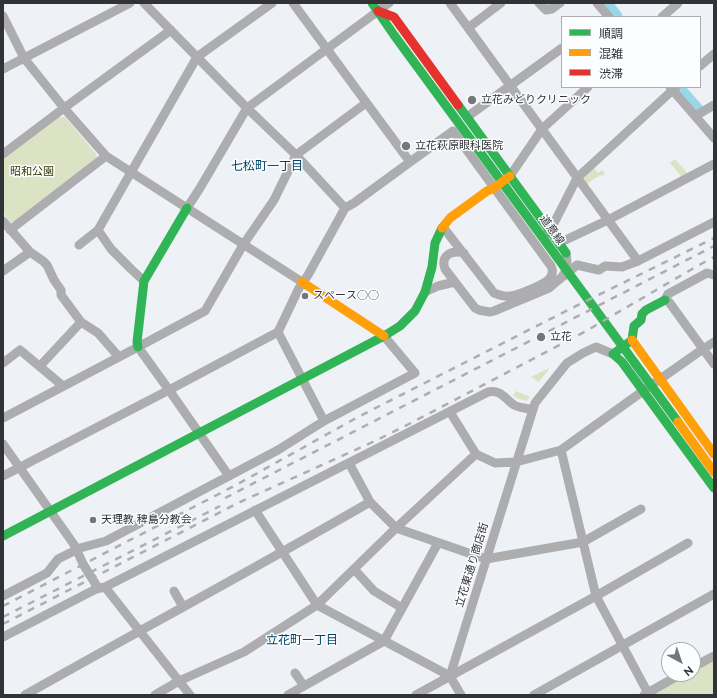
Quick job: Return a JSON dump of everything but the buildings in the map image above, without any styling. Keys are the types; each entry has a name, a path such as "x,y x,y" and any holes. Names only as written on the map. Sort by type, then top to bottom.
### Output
{"street":[{"path":"3,69 130,3"},
{"path":"144,3 247,108 296,155 345,208"},
{"path":"79,245 98,230 197,57 272,3"},
{"path":"293,3 410,162"},
{"name":"道意線","path":"372,3 714,472"},
{"path":"229,476 138,347 137,342 144,281 247,108 390,3"},
{"path":"450,3 638,261"},
{"path":"468,28 501,3"},
{"path":"539,3 546,10 552,9 560,3"},
{"path":"597,3 607,16"},
{"path":"663,16 678,3"},
{"path":"378,11 394,17 566,253 566,266 562,277"},
{"path":"378,11 377,25 552,269 549,280 536,287 513,296 494,293"},
{"path":"3,16 24,58 64,108 106,156 384,336 415,373 324,421 278,450 106,541 76,550 58,559 47,573 3,596"},
{"path":"3,154 171,30"},
{"path":"467,117 561,49"},
{"path":"701,65 714,54"},
{"path":"3,536 384,336 400,326 415,311 426,292 432,267 435,243 443,227 450,218 487,190 494,188 510,176 542,129 587,88"},
{"path":"534,243 550,231 577,178 673,88 697,114 714,138"},
{"path":"3,418 205,311 242,245 274,200 296,155 366,103"},
{"path":"697,114 714,105"},
{"path":"3,476 278,332 302,282 308,275 345,208 453,131"},
{"path":"10,230 106,156"},
{"path":"559,244 714,164"},
{"path":"3,221 30,252 47,265 54,280 61,290 61,295 81,322 98,333 119,357"},
{"path":"464,252 451,253 448,255 444,260 444,266 475,308 490,312 549,288 577,265 599,270 605,266 622,267 638,261 714,222"},
{"path":"443,227 464,252 494,293 494,310"},
{"path":"98,230 111,249 144,281"},
{"path":"3,271 30,252"},
{"path":"714,275 707,273 668,294 665,300 654,305 642,314 641,320 634,326 632,333 632,340 714,454"},
{"path":"426,292 438,286 455,282"},
{"path":"665,300 669,302 714,364"},
{"path":"40,366 81,322"},
{"path":"278,332 324,421"},
{"path":"632,340 613,354 622,362 714,488"},
{"path":"450,412 476,454 495,463 516,462 562,450 714,342"},
{"name":"立花東通り商店街","path":"450,676 535,403 567,363 596,347 613,354"},
{"path":"3,363 20,350 63,386"},
{"path":"3,637 488,392 492,391 504,396 514,405 533,410"},
{"path":"3,444 75,546 83,564 139,630 190,695"},
{"path":"562,450 596,596 647,694 667,682"},
{"path":"155,695 179,681 244,652 317,605 396,528 476,454"},
{"path":"348,463 370,502 396,528 486,559 583,542 640,509"},
{"path":"25,695 370,502"},
{"path":"254,510 317,605 450,676 461,695"},
{"path":"288,695 384,641 438,543"},
{"path":"416,695 596,596 688,543"},
{"path":"354,569 374,591 402,608"},
{"path":"174,591 183,606"},
{"path":"534,695 714,594"},
{"path":"701,663 714,656"},
{"path":"295,673 304,686"}],"green space":[{"name":"昭和公園","path":"59,117 65,117 97,155 96,159 16,221 11,222 3,213 3,158"},
{"path":"675,159 688,174 682,177 670,163"},
{"path":"594,168 598,173 602,170 605,174 595,178 587,184 584,180 585,176"},
{"path":"549,368 539,382 531,377"},
{"path":"516,391 530,397 527,401 516,398 513,395"},
{"path":"714,660 714,695 655,695 656,692 674,682 701,682 701,667"}],"waterway":[{"path":"546,3 548,5 552,3"},
{"path":"604,3 614,16"},
{"path":"677,88 697,111"}],"railway":[{"path":"3,606 236,485 358,417 568,310 714,238"},
{"path":"225,498 714,246"},
{"path":"3,624 240,502 375,441 411,423 586,331 714,257"},
{"path":"3,617 220,506"}],"traffic: fast":[{"path":"372,3 678,422"},
{"path":"458,105 566,253"},
{"path":"138,347 137,342 144,281 187,208"},
{"path":"3,536 384,336 400,326 415,311 425,292 432,267 435,243 442,228"},
{"path":"665,300 646,310 642,314 641,320 634,326 632,340 613,354 622,362 714,488"}],"traffic: slow":[{"path":"442,228 450,218 510,176"},
{"path":"302,282 384,336"},
{"path":"632,340 714,454"},
{"path":"678,422 714,472"}],"traffic: jam":[{"path":"378,11 394,17 458,105"}],"place":[{"name":"立花みどりクリニック","path":"472,100"},
{"name":"立花萩原眼科医院","path":"406,146"},
{"name":"スペース○○","path":"305,296"},
{"name":"立花","path":"541,337"},
{"name":"天理教 稗島分教会","path":"93,520"}],"district":[{"name":"七松町一丁目","path":"267,166"},
{"name":"立花町一丁目","path":"302,640"}]}
